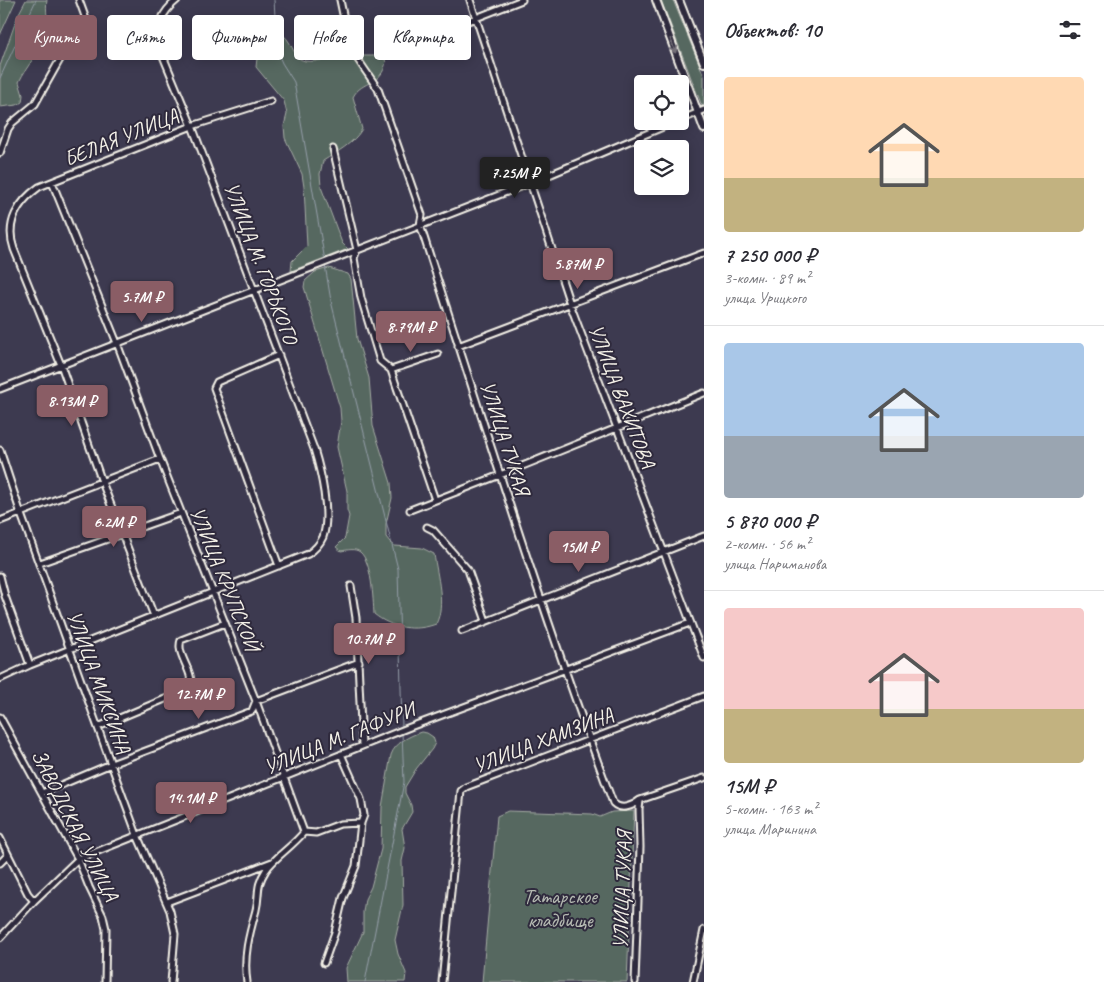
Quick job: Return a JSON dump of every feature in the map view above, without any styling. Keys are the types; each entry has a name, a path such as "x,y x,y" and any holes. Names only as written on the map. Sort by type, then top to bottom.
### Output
{"main road":[{"path":"656,0 701,112 704,128"},
{"path":"679,0 704,63"}],"street":[{"path":"0,153 8,129 12,123 35,104 71,40 87,22 79,0"},
{"name":"УЛИЦА М. ГОРЬКОГО","path":"177,0 163,14 158,30 158,44 192,126 279,355 314,449 323,483 325,524 323,536 318,545 308,554 280,566"},
{"name":"УЛИЦА ТУКАЯ","path":"340,0 350,48 378,89 422,215 420,225 458,346 589,740 613,803 621,807 635,804 640,800"},
{"name":"УЛИЦА ВАХИТОВА","path":"470,0 570,304 704,658"},
{"path":"471,20 522,0"},
{"name":"БЕЛАЯ УЛИЦА","path":"61,365 14,249 11,234 12,223 15,213 27,196 39,187 192,126 271,101"},
{"path":"689,117 701,112"},
{"path":"0,389 530,183 657,130"},
{"path":"333,149 357,250 354,258 361,298 380,360 391,370 435,500"},
{"name":"УЛИЦА КРУПСКОЙ","path":"52,182 117,343 212,593 256,701 304,832"},
{"path":"458,346 704,253"},
{"path":"391,370 438,354"},
{"path":"0,679 280,566 214,388 217,382 279,355"},
{"path":"61,365 102,482 154,616"},
{"path":"410,510 704,393"},
{"name":"УЛИЦА МИКСИНА","path":"0,451 111,764 137,834 167,902 175,934 170,982"},
{"path":"0,521 160,459"},
{"path":"40,563 122,535 181,512"},
{"path":"427,527 433,530 468,570 486,621"},
{"path":"462,631 704,536"},
{"path":"0,576 5,596 30,666"},
{"path":"351,586 356,618 362,746"},
{"path":"98,726 188,689 190,680 180,648 181,640 225,623"},
{"name":"УЛИЦА М. ГАФУРИ","path":"0,938 34,900 78,859 397,732 690,623"},
{"path":"42,793 111,764 252,711 256,701 359,662"},
{"name":"УЛИЦА ХАМЗИНА","path":"442,982 461,791 466,787 704,696"},
{"name":"ЗАВОДСКАЯ УЛИЦА","path":"0,717 78,859 82,873 104,921 106,929 105,982"},
{"path":"324,963 343,898 356,866 361,823 364,815 361,799 341,754"},
{"path":"640,800 704,778"},
{"name":"УЛИЦА ТУКАЯ","path":"635,982 640,847 638,809 640,800"},
{"path":"247,982 246,948 256,909 258,886 267,869 304,832 316,833 340,824 361,823"},
{"path":"0,838 28,894 34,900"},
{"path":"0,863 8,855"},
{"path":"167,902 274,862"},
{"path":"693,982 704,930"}],"green space":[{"path":"0,0 16,0 0,35"},
{"path":"26,0 47,0 46,15 18,15"},
{"path":"661,0 673,0 704,76 704,105 702,106"},
{"path":"15,24 15,60 32,60 19,82 23,95 22,102 17,105 0,107 0,66"},
{"path":"284,36 294,51 294,60 364,60 364,56 374,56 374,60 386,61 380,75 361,87 353,97 362,129 350,143 323,161 320,174 321,187 342,243 348,249 291,271 292,261 307,246 302,174 285,138 284,126 287,114 284,101 256,67 257,60 284,60"},
{"path":"329,268 348,274 351,279 357,339 369,378 373,426 391,483 392,498 386,524 386,537 395,546 422,548 434,554 441,599 436,624 420,628 403,627 388,623 374,614 371,581 364,557 356,550 341,551 336,547 345,538 349,516 347,510 347,491 337,447 341,421 340,408 304,287 305,281 315,272"},
{"path":"421,732 433,737 435,743 405,787 405,793 412,812 402,829 405,848 402,861 403,905 395,940 398,954 406,973 405,982 347,982 346,968 363,932 365,899 371,887 381,849 382,807 391,755 403,740"},
{"name":"Татарское кладбище","path":"508,811 592,814 600,817 612,812 634,811 627,982 482,982 497,816"}],"waterway":[{"path":"0,78 36,0"},
{"path":"274,0 275,15"},
{"path":"281,60 294,82 325,261"},
{"path":"325,265 331,301 398,569 402,728"},
{"path":"365,982 404,782 402,732"}]}
